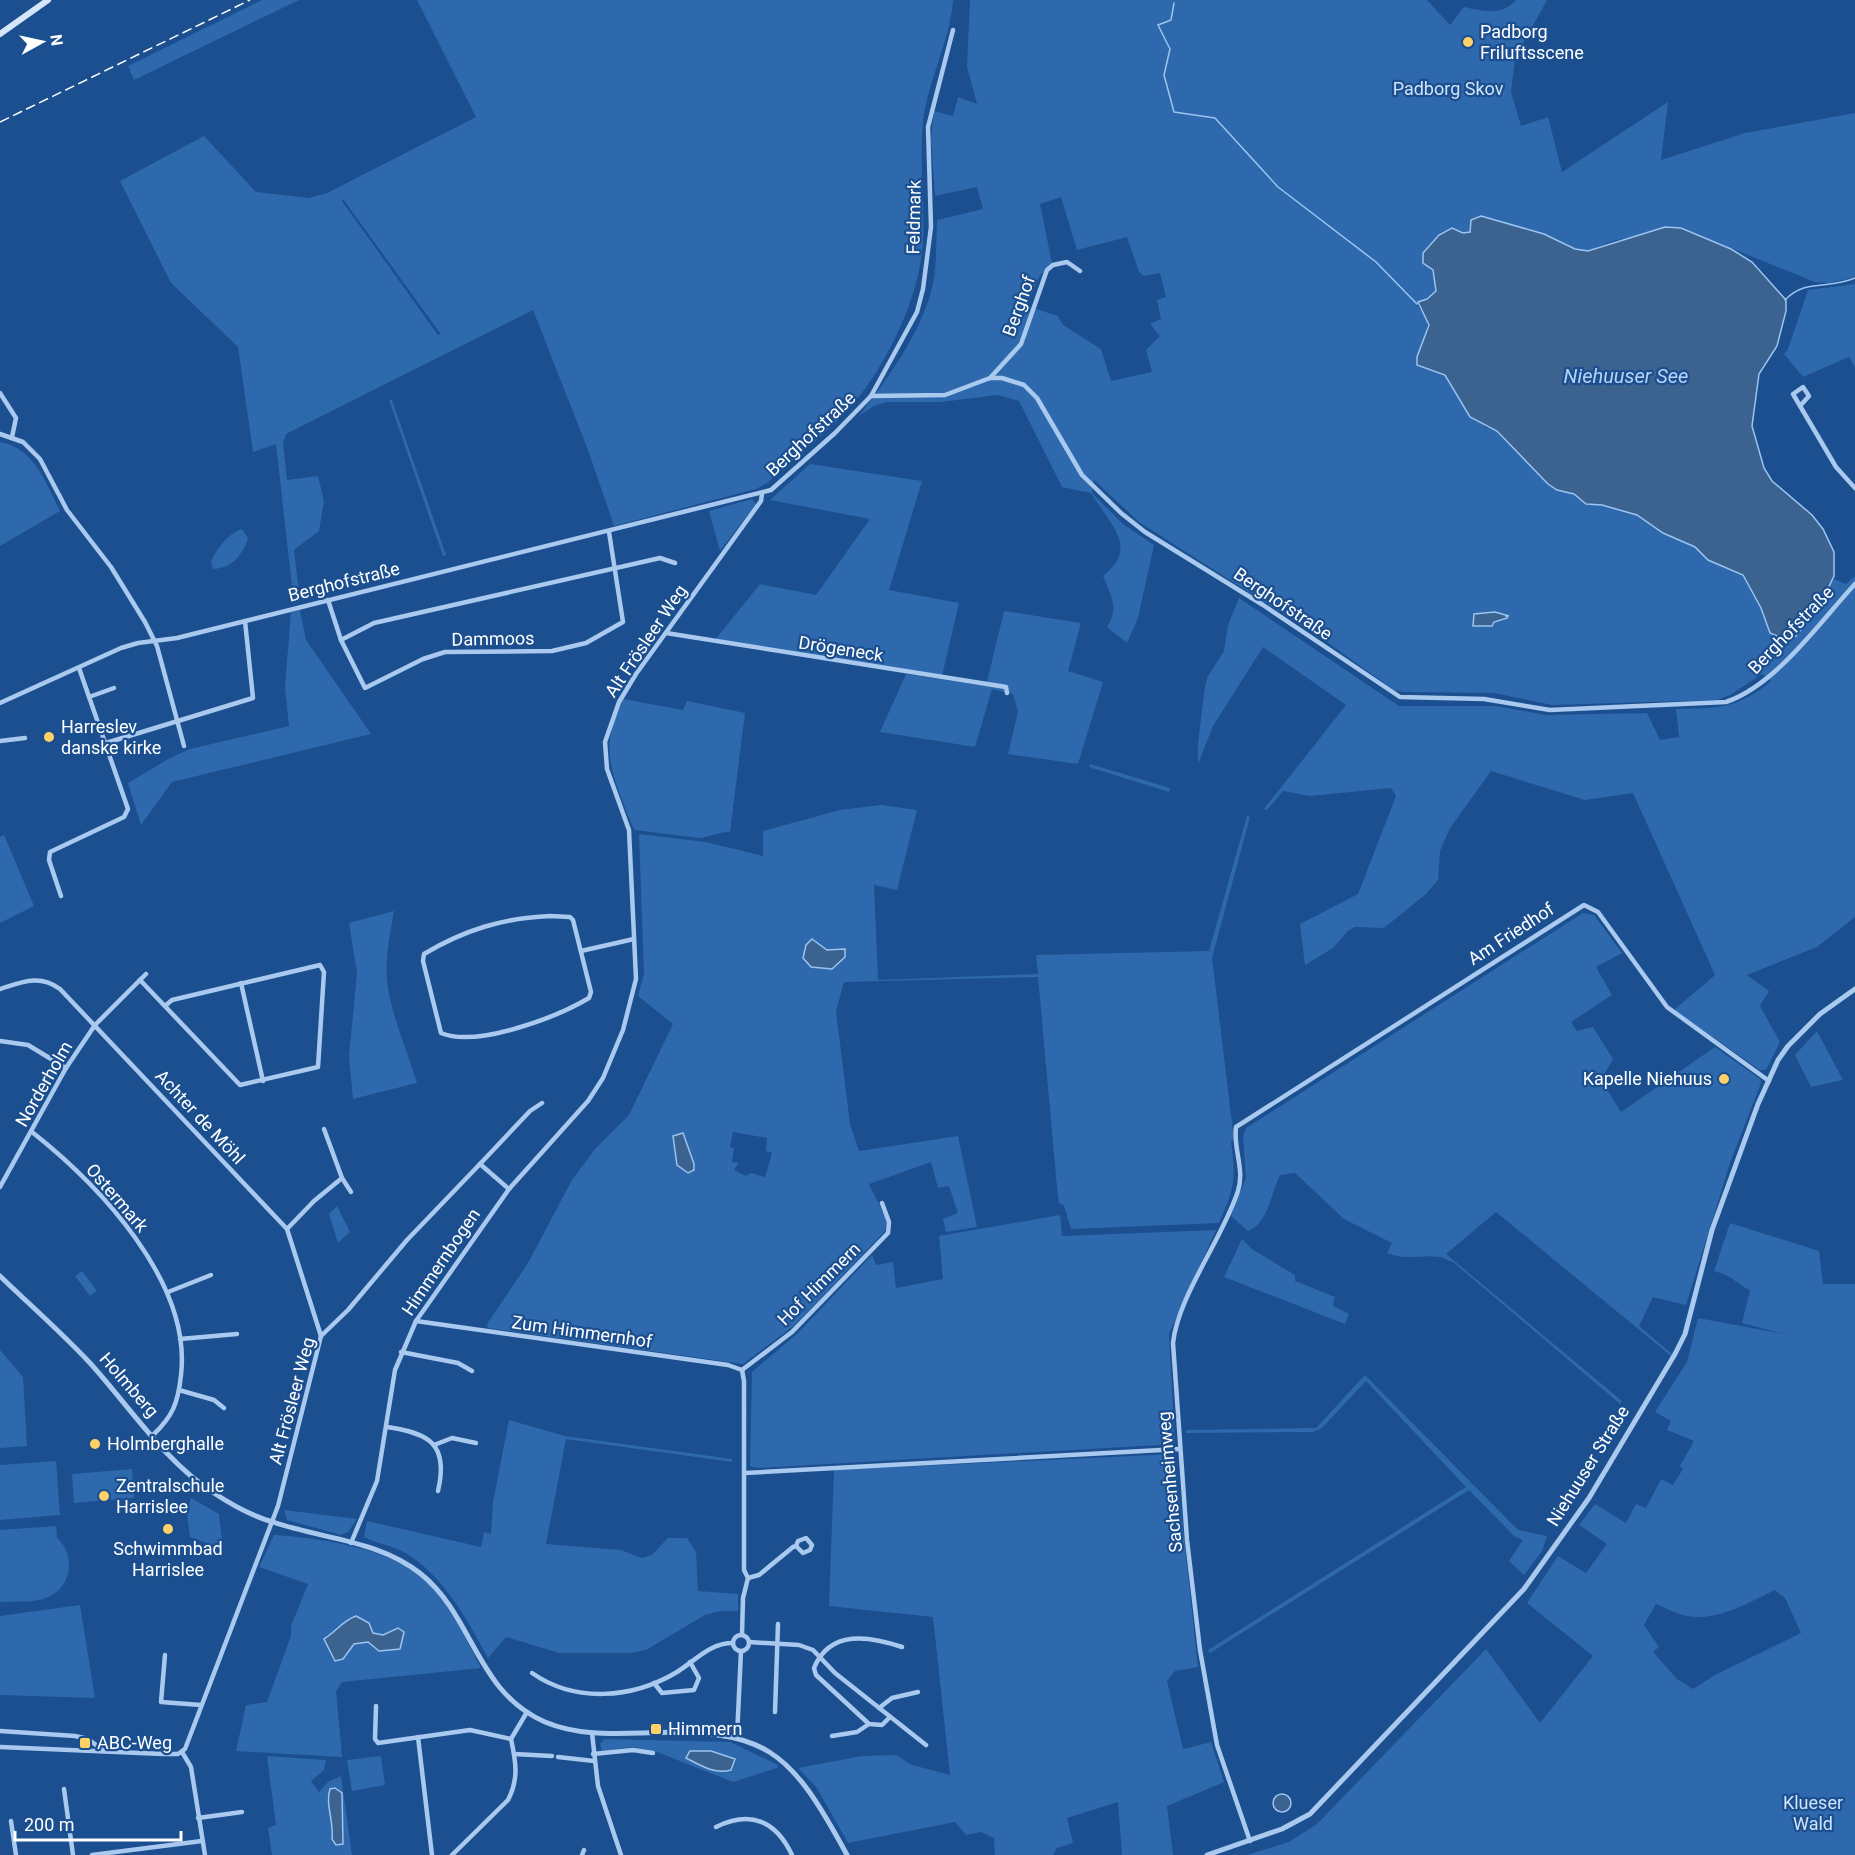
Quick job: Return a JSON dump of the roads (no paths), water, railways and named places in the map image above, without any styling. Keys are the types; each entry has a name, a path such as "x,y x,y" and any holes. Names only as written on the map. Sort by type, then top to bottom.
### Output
{"main road":[{"path":"0,34 48,0"}],"street":[{"name":"Feldmark","path":"871,396 917,312 923,289 931,227 928,127 953,30"},
{"name":"Berghof","path":"990,378 1021,344 1047,270 1053,265 1067,262 1080,271"},
{"name":"Berghofstraße","path":"0,703 121,648 245,621 762,494 796,469 871,396 945,395 990,378 1017,381 1029,389 1082,475 1121,513 1145,532 1263,605 1400,697 1484,699 1550,710 1726,702 1749,691 1773,672 1855,584"},
{"path":"0,393 16,418 12,437"},
{"path":"1800,405 1836,467 1855,488"},
{"path":"0,434 23,442 40,459 67,510 111,567 154,640 184,746"},
{"name":"Alt Frösleer Weg","path":"623,1030 636,979 629,830 607,769 605,742 619,702 761,501 762,494"},
{"name":"Dammoos","path":"328,600 341,640 365,688 368,689 423,659 445,652 552,651 586,644 623,622 609,532"},
{"name":"Dammoos","path":"341,640 374,623 660,558 675,563"},
{"path":"106,743 253,698 245,621"},
{"name":"Drögeneck","path":"666,633 1006,687 1007,693"},
{"path":"61,896 49,861 50,852 127,813 128,809 79,668"},
{"path":"89,697 114,688"},
{"path":"0,741 25,738"},
{"name":"Am Friedhof","path":"1236,1127 1584,905 1598,912 1667,1007 1768,1081"},
{"path":"560,916 573,920 581,951 591,992 589,998 557,1015 519,1028 479,1035 441,1033 423,961 424,954 441,944 461,934 504,921 560,916"},
{"path":"581,951 634,939"},
{"path":"140,980 165,1006 240,1084 264,1081 318,1067 324,972 322,966 317,965 241,982 172,1000 165,1006"},
{"name":"Norderholm","path":"0,1187 66,1068 95,1025 146,974"},
{"name":"Achter de Möhl","path":"0,988 32,980 47,981 60,989 287,1229 321,1336"},
{"path":"241,982 264,1081"},
{"name":"Niehuuser Straße","path":"1207,1855 1297,1823 1321,1804 1404,1713 1511,1604 1584,1506 1676,1354 1685,1334 1712,1230 1768,1081 1788,1046 1820,1014 1855,989"},
{"name":"Himmernbogen","path":"351,1543 377,1481 387,1427 391,1386 401,1352 417,1321 509,1189 588,1101 603,1078 623,1030"},
{"path":"0,1041 32,1047 66,1068"},
{"name":"Alt Frösleer Weg","path":"182,1752 188,1744 272,1522 321,1336 348,1310 407,1240 530,1111 542,1103"},
{"name":"Sachsenheimweg","path":"1236,1127 1240,1168 1238,1192 1174,1333 1179,1449 1199,1639 1214,1731 1250,1841"},
{"path":"324,1129 342,1178 351,1192"},
{"name":"Ostermark","path":"32,1131 61,1154 110,1208 155,1266 168,1292 180,1339 179,1390 172,1416 153,1435"},
{"path":"480,1164 509,1189"},
{"path":"287,1229 314,1200 342,1178"},
{"name":"Hof Himmern","path":"742,1370 792,1332 888,1233 889,1222 882,1203"},
{"path":"168,1292 210,1275"},
{"name":"Holmberg","path":"0,1276 89,1362 168,1455 189,1476 244,1511 272,1522 386,1552 412,1567 430,1582 454,1613 491,1679 527,1712 562,1727 592,1733 669,1732 737,1737 774,1753 801,1778 822,1809 847,1855"},
{"name":"Zum Himmernhof","path":"417,1321 728,1365 742,1370"},
{"path":"180,1339 237,1334"},
{"path":"401,1352 458,1363 472,1371"},
{"path":"742,1370 745,1473 744,1570 748,1578 743,1598 742,1635 749,1642 805,1646 820,1656 835,1673 926,1745"},
{"path":"179,1390 214,1400 224,1408"},
{"path":"387,1427 421,1433 434,1445 440,1475 438,1491"},
{"path":"434,1445 452,1438 476,1443"},
{"path":"745,1473 1179,1449"},
{"path":"748,1578 759,1575 796,1546"},
{"path":"775,1712 778,1624"},
{"path":"741,1651 734,1643 735,1638 742,1635"},
{"path":"869,1724 816,1675 814,1668 820,1656 840,1641 856,1637 883,1640 902,1647"},
{"path":"741,1651 746,1649 749,1642"},
{"path":"532,1673 552,1686 582,1694 621,1692 654,1683 714,1646 734,1643"},
{"path":"737,1737 741,1651"},
{"path":"165,1655 160,1702 201,1706"},
{"path":"654,1683 662,1693 694,1690 699,1678 690,1662"},
{"path":"879,1708 892,1698 918,1692"},
{"path":"376,1706 375,1739 378,1743 470,1730 511,1739"},
{"path":"452,1855 508,1800 517,1773 511,1739 527,1712"},
{"path":"832,1736 857,1732 869,1724 882,1725 890,1717"},
{"path":"0,1731 75,1736 88,1739 104,1751"},
{"path":"592,1733 598,1786 621,1855"},
{"path":"418,1737 432,1855"},
{"path":"0,1747 163,1754 182,1752 191,1767 205,1855"},
{"path":"593,1754 633,1749 653,1753"},
{"path":"514,1754 552,1756"},
{"path":"558,1757 594,1761"},
{"path":"64,1790 73,1855"},
{"path":"198,1818 242,1812"},
{"path":"11,1821 16,1855"},
{"path":"716,1827 724,1823 760,1821 783,1836 792,1855"},
{"path":"92,1855 202,1841"}],"water":[{"name":"Niehuuser See","path":"1481,216 1544,234 1575,249 1588,251 1665,227 1681,228 1731,249 1752,262 1786,300 1786,311 1777,346 1759,374 1752,426 1764,468 1772,481 1812,515 1823,529 1834,552 1834,576 1822,601 1796,636 1784,639 1770,633 1761,608 1743,575 1708,560 1695,547 1663,533 1637,515 1602,505 1586,504 1574,494 1557,490 1548,484 1497,431 1470,417 1445,375 1417,365 1417,357 1429,325 1418,302 1427,299 1436,291 1433,270 1423,263 1423,253 1439,235 1452,228 1463,233 1470,232 1471,220"},
{"path":"1495,612 1509,616 1494,622 1492,626 1473,626 1474,614"},
{"path":"812,939 827,950 845,949 845,957 832,969 811,967 803,958 806,945"},
{"path":"683,1133 694,1164 694,1170 688,1173 677,1165 673,1136"},
{"path":"356,1616 369,1623 373,1633 383,1635 398,1628 404,1632 400,1649 379,1651 368,1642 354,1644 343,1659 335,1661 324,1639"},
{"path":"690,1751 711,1751 735,1759 731,1770 713,1770 686,1758"},
{"path":"335,1788 342,1793 343,1844 336,1845 332,1839 328,1800 330,1789"},
{"path":"1282,1794 1288,1797 1291,1803 1288,1809 1282,1812 1276,1809 1273,1803 1276,1797"}],"waterway":[{"path":"1174,3 1171,20 1158,25 1170,49 1164,75 1174,112 1215,118 1278,187 1376,262 1417,304"},
{"path":"1785,300 1801,289 1855,278"}],"railway":[{"path":"0,122 250,0"}],"place":[{"name":"Padborg Friluftsscene","path":"1468,42"},
{"name":"Harreslev danske kirke","path":"49,737"},
{"name":"Kapelle Niehuus","path":"1724,1079"},
{"name":"Holmberghalle","path":"95,1444"},
{"name":"Zentralschule Harrislee","path":"104,1496"},
{"name":"Schwimmbad Harrislee","path":"168,1529"},
{"name":"Himmern","path":"656,1729"},
{"name":"ABC-Weg","path":"85,1743"}],"park label":[{"name":"Padborg Skov","path":"1448,89"},
{"name":"Klueser Wald","path":"1813,1813"}]}
